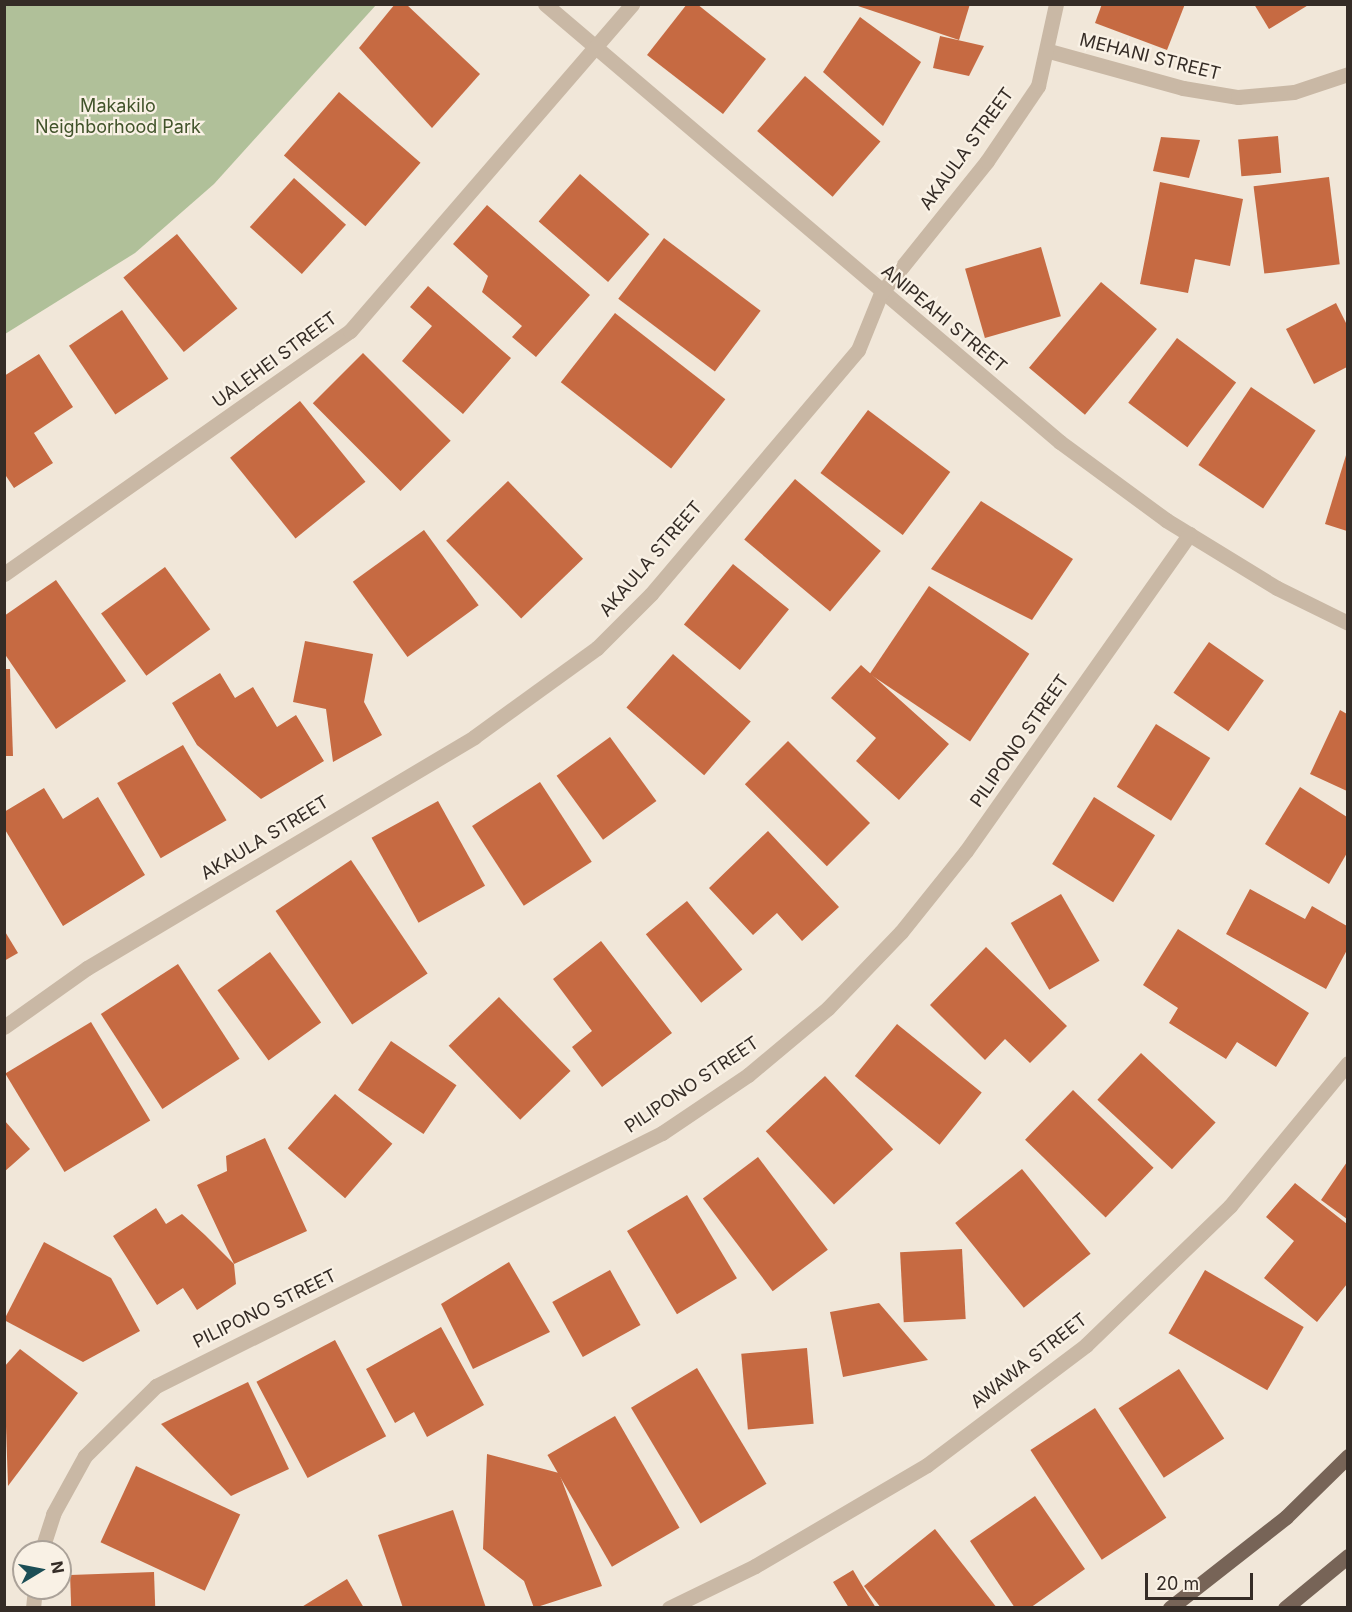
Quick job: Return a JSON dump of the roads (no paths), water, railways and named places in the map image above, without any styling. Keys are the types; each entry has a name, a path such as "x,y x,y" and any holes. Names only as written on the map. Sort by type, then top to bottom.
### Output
{"main road":[{"path":"1170,1608 1286,1517 1347,1456"},
{"path":"1286,1608 1347,1556"}],"street":[{"name":"ANIPEAHI STREET","path":"545,4 881,294 1060,442 1190,534 1347,623"},
{"name":"UALEHEI STREET","path":"4,574 350,331 632,4"},
{"name":"AKAULA STREET","path":"4,1027 87,968 483,731 597,648 651,594 858,350 881,294 987,161 1038,86 1049,51 1056,4"},
{"name":"MEHANI STREET","path":"1049,51 1183,88 1238,97 1294,92 1347,74"},
{"name":"PILIPONO STREET","path":"45,1540 53,1514 85,1456 156,1386 662,1133 748,1075 828,1008 901,933 966,851 1190,534"},
{"name":"AWAWA STREET","path":"669,1608 755,1566 927,1465 1086,1345 1230,1206 1347,1063"}],"park label":[{"name":"Makakilo Neighborhood Park","path":"118,117"}]}
